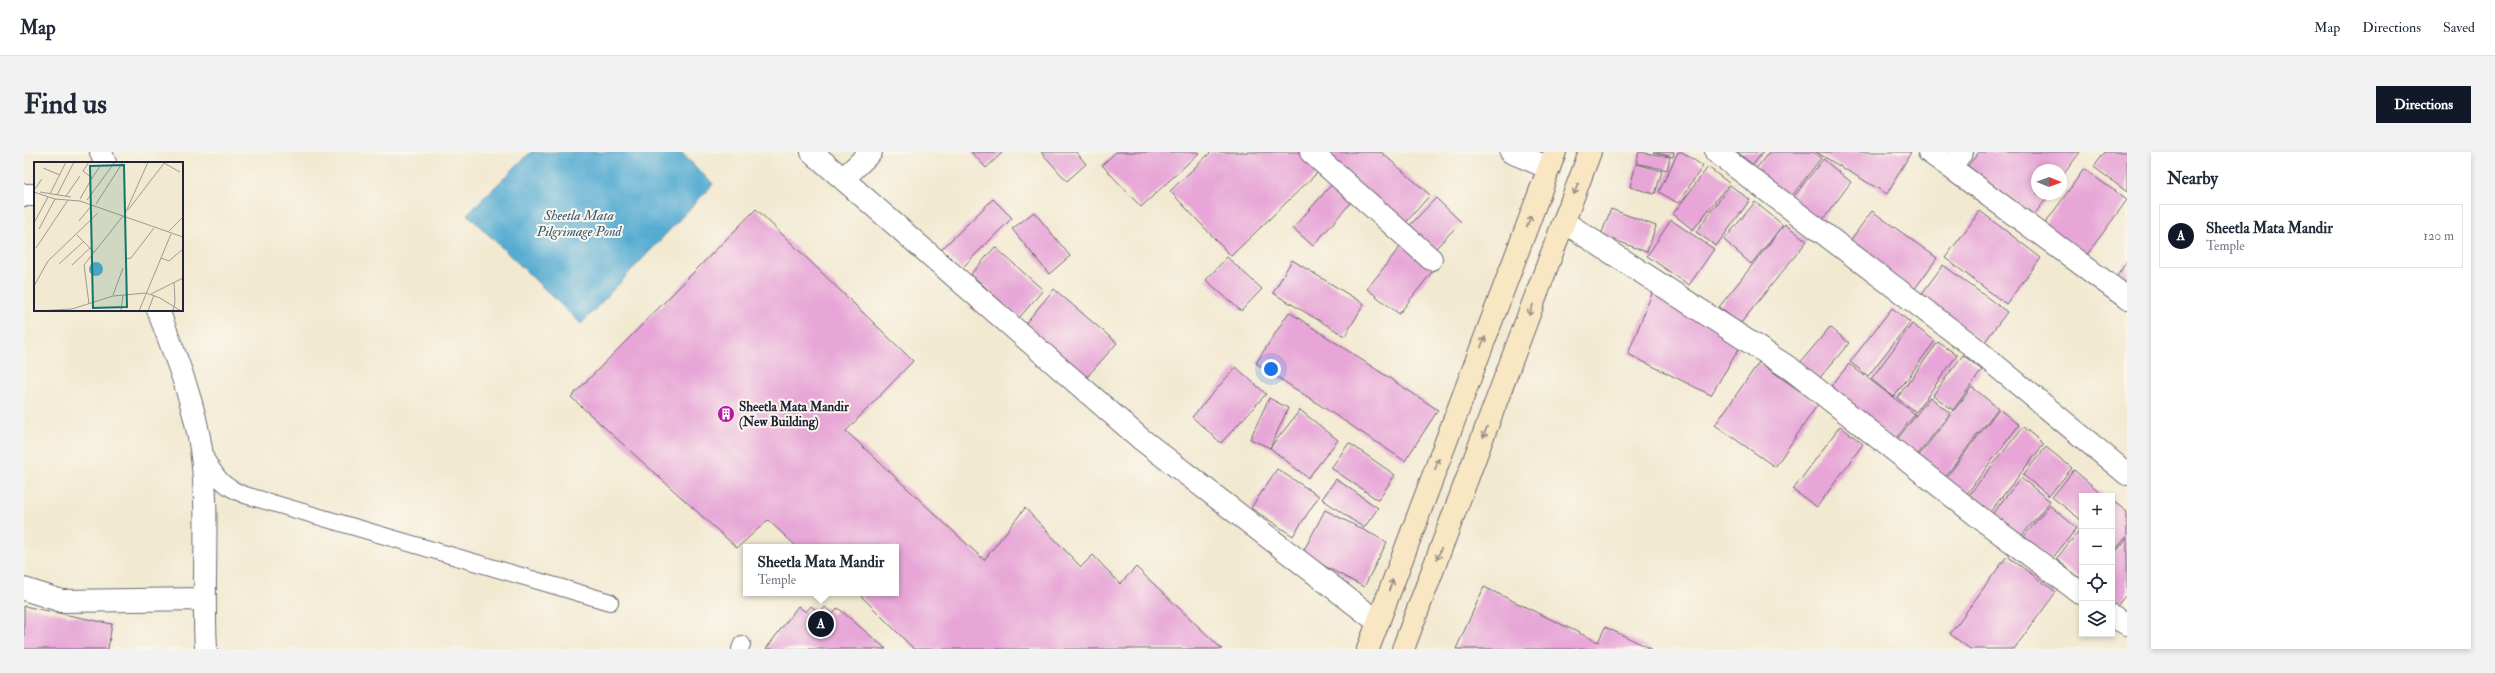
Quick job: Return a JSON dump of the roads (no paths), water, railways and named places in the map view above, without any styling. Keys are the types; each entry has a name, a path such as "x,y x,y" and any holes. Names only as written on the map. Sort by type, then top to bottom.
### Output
{"main road":[{"path":"1404,648 1590,152"},
{"path":"1368,649 1552,160"}],"street":[{"path":"101,152 105,162"},
{"path":"812,152 1141,439 1378,622"},
{"path":"843,179 871,152"},
{"path":"1311,152 1431,259"},
{"path":"1511,152 1552,160"},
{"path":"1716,152 1970,345 2127,474"},
{"path":"1929,152 1956,160 2127,298"},
{"path":"24,196 34,195"},
{"path":"1564,222 1791,369 1984,521 2079,592"},
{"path":"158,311 191,404 201,449 205,516 203,599 206,649"},
{"path":"24,589 62,600 203,599"}],"lane":[{"path":"201,449 218,479 229,489 245,495 610,602"}],"water":[{"name":"Sheetla Mata Pilgrimage Pond","path":"531,152 681,152 713,184 581,324 467,214"}],"place":[{"name":"Sheetla Mata Mandir (New Building)","path":"726,414"},
{"name":"Sheetla Mata Mandir","path":"821,624"}]}
